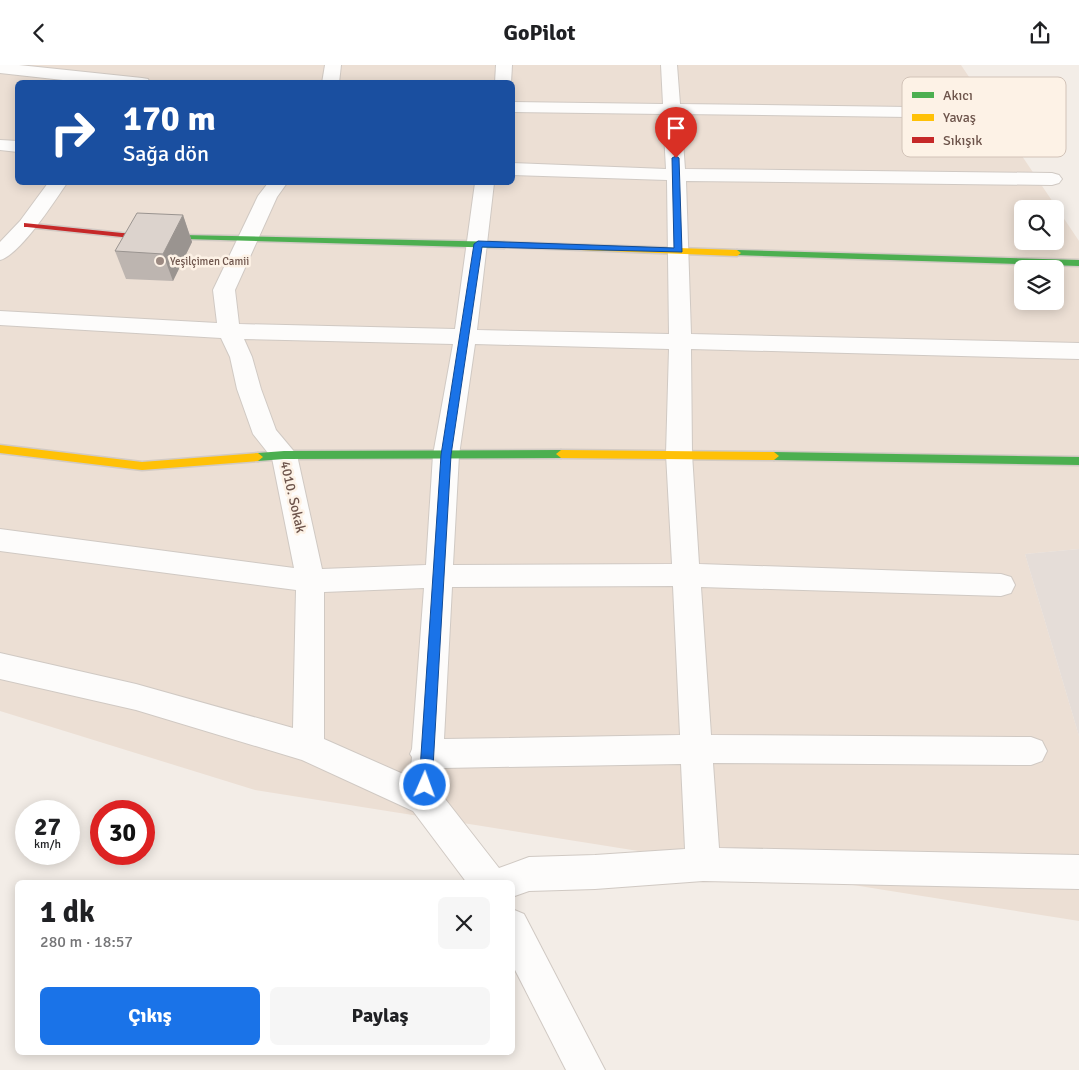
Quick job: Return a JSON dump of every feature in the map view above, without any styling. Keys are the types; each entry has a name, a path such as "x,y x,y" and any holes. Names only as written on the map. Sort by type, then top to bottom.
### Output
{"street":[{"path":"330,80 333,65"},
{"path":"503,80 504,65"},
{"path":"669,65 673,108 678,250 680,340 679,455 703,864"},
{"path":"0,68 115,80"},
{"path":"515,107 902,112"},
{"path":"0,145 15,147"},
{"path":"515,169 676,175 1052,179"},
{"path":"0,254 27,225 56,185"},
{"name":"4010. Sokak","path":"276,185 268,196 224,290 229,331 241,357 249,389 265,434 284,455 301,529 310,581 308,747"},
{"path":"424,799 440,576 446,455 465,337 485,185"},
{"path":"27,225 122,235 1079,263"},
{"path":"0,318 229,331 680,340 900,348 1079,351"},
{"path":"0,449 142,466 284,455 679,455 1079,461"},
{"path":"0,540 310,581 440,576 687,575 1001,585"},
{"path":"0,666 136,697 308,747 424,799 487,880"},
{"path":"426,754 697,749 1031,751"},
{"path":"511,880 529,874 595,872 703,864 1079,872"},
{"path":"515,932 586,1070"}],"shaded area":[{"path":"0,65 961,65 969,77 902,77 902,157 1023,157 1052,200 1014,200 1014,250 1064,250 1064,219 1079,241 1079,549 1025,554 1079,736 1079,921 255,790 0,711"},
{"path":"1079,549 1079,736 1025,554"}],"building":[{"path":"137,213 183,215 163,254 115,251"}],"traffic: fast":[{"path":"185,237 504,245"},
{"path":"737,253 1079,263"},
{"path":"258,457 284,455 561,454"},
{"path":"774,456 1079,461"}],"traffic: slow":[{"path":"504,245 737,253"},
{"path":"0,449 142,466 258,457"},
{"path":"561,454 774,456"}],"traffic: jam":[{"path":"27,225 122,235 185,237"}],"place":[{"name":"Yeşilçimen Camii","path":"160,261"}],"route":[{"path":"425,785 440,576 446,455 478,244 678,250 676,158"}]}
